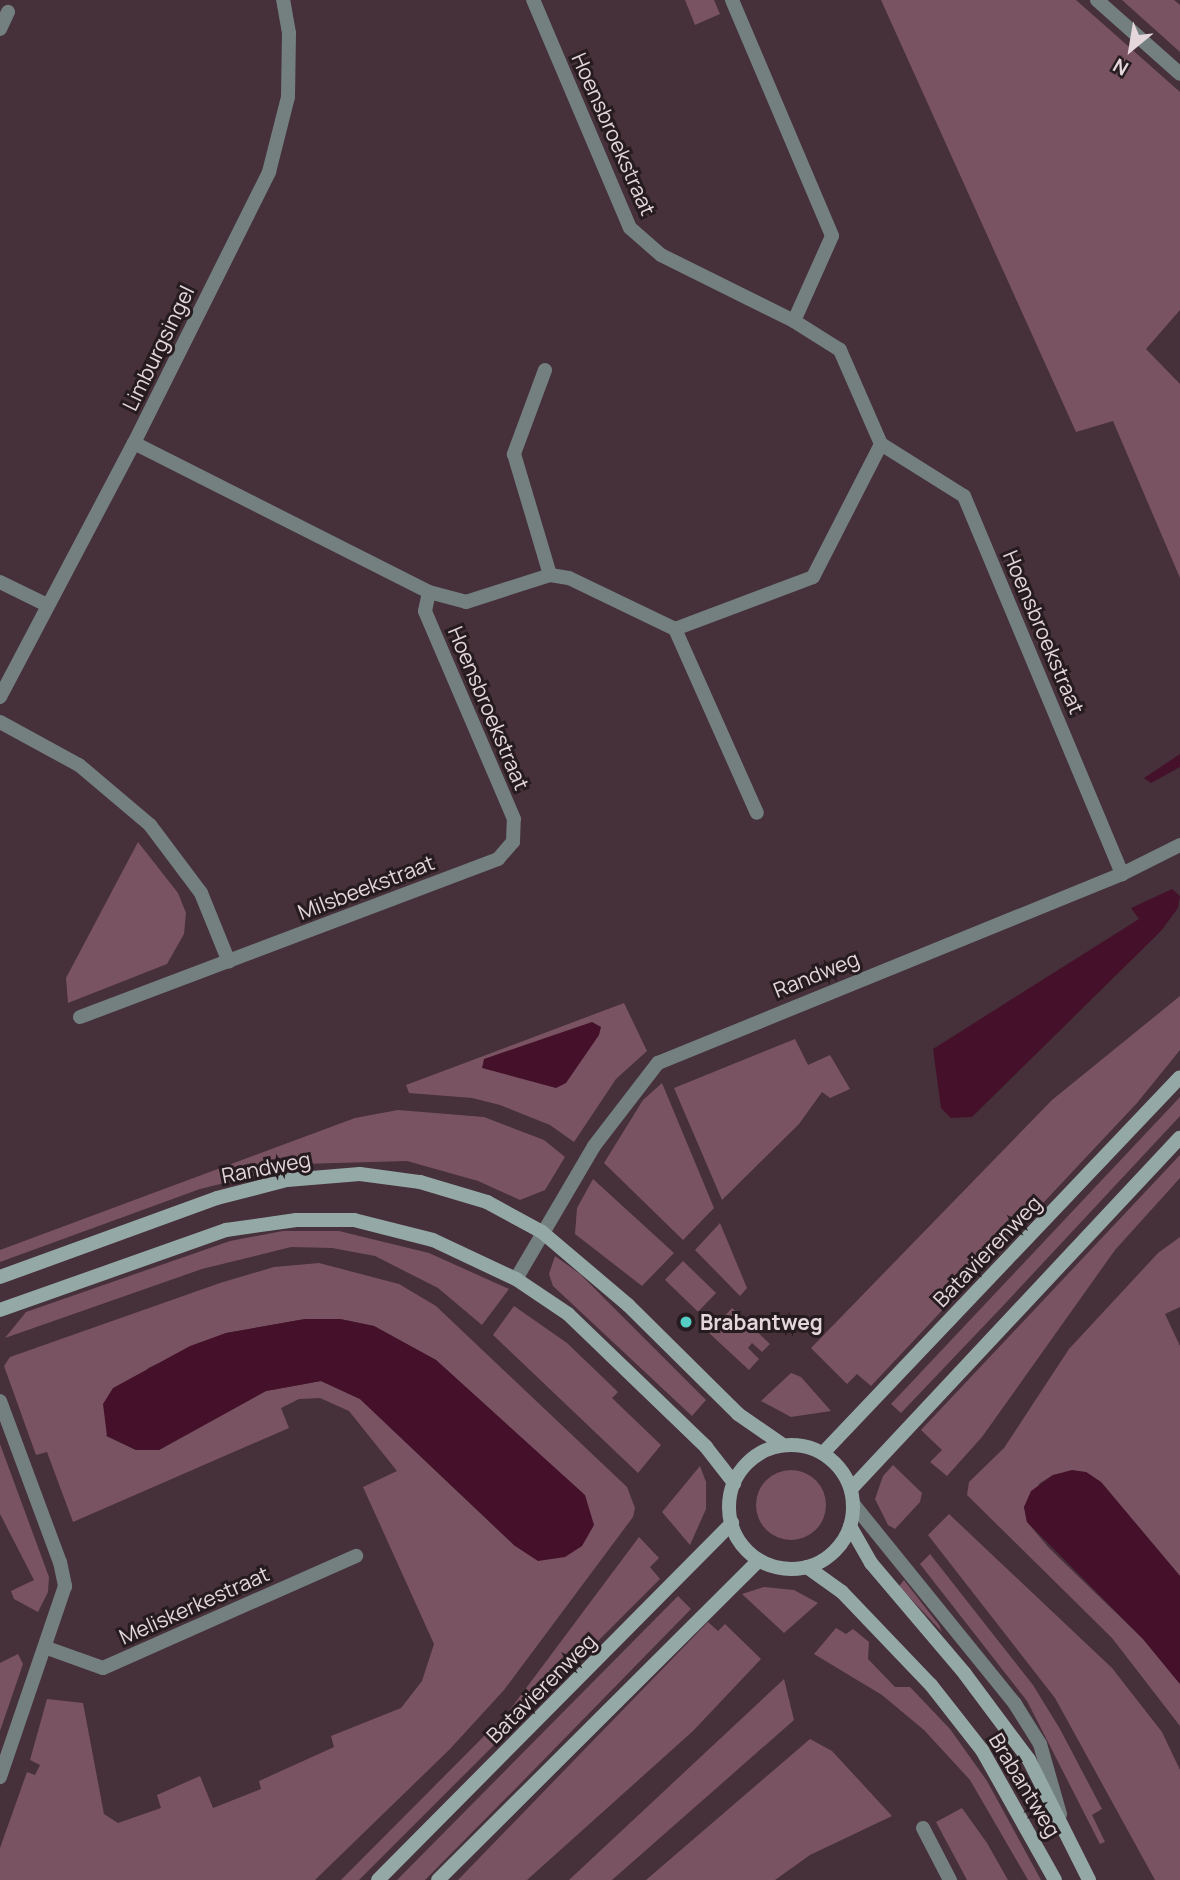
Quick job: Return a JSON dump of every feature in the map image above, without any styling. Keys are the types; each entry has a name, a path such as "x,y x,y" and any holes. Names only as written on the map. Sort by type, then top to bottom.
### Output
{"street":[{"name":"Limburgsingel","path":"0,697 134,443 268,172 288,97 289,33 283,0"},
{"name":"Hoensbroekstraat","path":"533,0 630,228 660,255 794,321 840,350 881,444 964,496 1122,874"},
{"path":"732,0 832,236 794,321"},
{"path":"1097,0 1180,74"},
{"path":"0,29 8,12"},
{"path":"545,370 514,454 550,575 569,578 675,629 757,813"},
{"name":"Hoensbroekstraat","path":"134,443 429,592 466,602 550,575"},
{"path":"675,629 813,577 881,444"},
{"path":"0,582 47,605"},
{"name":"Hoensbroekstraat","path":"429,592 425,611 514,819 513,842"},
{"path":"0,722 79,765 150,825 201,893 229,962"},
{"name":"Milsbeekstraat","path":"80,1017 498,859 513,842"},
{"name":"Randweg","path":"516,1279 594,1146 658,1063 1122,874 1180,845"},
{"name":"Batavierenweg","path":"823,1453 1180,1077"},
{"path":"851,1489 1180,1138"},
{"name":"Randweg","path":"0,1277 217,1198 287,1180 360,1174 420,1182 487,1202 542,1232 603,1282 738,1414 783,1445"},
{"path":"0,1310 226,1230 296,1220 354,1220 433,1240 516,1279 568,1314 706,1447 734,1483"},
{"path":"0,1401 64,1575 63,1598 0,1777"},
{"path":"783,1445 823,1453 844,1475 851,1489 854,1505 850,1526 834,1551 807,1567 774,1567 759,1560 742,1544 732,1523 734,1483 745,1465 762,1452 783,1445"},
{"name":"Brabantweg","path":"854,1505 1015,1704 1040,1744 1065,1832"},
{"name":"Batavierenweg","path":"377,1880 732,1523"},
{"name":"Brabantweg","path":"850,1526 871,1563 965,1674 1029,1760 1089,1880"},
{"name":"Meliskerkestraat","path":"47,1648 103,1668 356,1556"},
{"path":"438,1880 759,1560"},
{"name":"Brabantweg","path":"807,1567 842,1592 940,1696 982,1750 1055,1880"},
{"path":"923,1828 950,1880"}],"shaded area":[{"path":"685,0 714,0 720,14 695,25"},
{"path":"881,0 1076,0 1180,92 1180,310 1146,349 1180,384 1180,578 1113,421 1076,432"},
{"path":"1122,0 1174,0 1180,5 1180,52"},
{"path":"1180,754 1180,767 1151,783 1144,778"},
{"path":"138,842 178,893 186,913 184,934 167,964 68,1003 66,978"},
{"path":"1172,889 1180,896 1178,908 1161,931 972,1117 951,1118 941,1108 933,1049 1139,919 1131,908"},
{"path":"1180,996 1180,1050 1137,1103 871,1386 857,1374 847,1384 811,1348 1052,1100"},
{"path":"624,1003 647,1051 616,1079 574,1142 550,1125 500,1105 472,1098 409,1093 406,1085"},
{"path":"592,1022 601,1027 599,1035 566,1083 556,1088 482,1068 484,1059"},
{"path":"795,1039 808,1065 830,1055 850,1089 830,1098 822,1092 799,1124 722,1200 674,1088"},
{"path":"662,1083 714,1208 683,1240 604,1163 643,1100"},
{"path":"1180,1097 1180,1116 1000,1309 901,1413 891,1404"},
{"path":"398,1110 484,1117 544,1140 565,1157 545,1190 520,1200 478,1181 407,1161 301,1164 200,1189 0,1262 0,1250 355,1118"},
{"path":"1180,1155 1180,1178 1115,1250 982,1437 947,1476 930,1462 942,1450 921,1430"},
{"path":"593,1179 674,1253 642,1286 575,1234 577,1208"},
{"path":"720,1223 747,1288 740,1296 695,1250"},
{"path":"283,1231 339,1231 429,1253 509,1289 482,1325 438,1288 375,1256 332,1248 291,1247 202,1269 5,1338 26,1312 230,1241"},
{"path":"1180,1237 1180,1307 1165,1314 1180,1346 1180,1576 1101,1482 1086,1472 1053,1475 1040,1483 1024,1507 1027,1522 1049,1548 1143,1639 1180,1684 1180,1726 1112,1638 967,1495 969,1482 1004,1448 1069,1349 1158,1253"},
{"path":"555,1256 580,1274 706,1400 692,1416 553,1286 549,1274"},
{"path":"683,1261 716,1293 698,1312 665,1280"},
{"path":"319,1263 399,1284 436,1306 627,1487 635,1508 633,1517 504,1690 450,1749 315,1880 0,1880 0,1848 27,1772 35,1775 40,1765 30,1760 47,1699 83,1703 104,1814 118,1823 161,1808 157,1795 200,1776 213,1808 261,1789 259,1781 334,1747 331,1736 401,1708 422,1681 434,1644 363,1487 397,1471 349,1411 320,1398 299,1399 281,1408 289,1428 73,1522 47,1452 36,1455 4,1366 10,1357 220,1283 274,1267","holes":["305,1319 340,1319 374,1326 436,1360 584,1495 515,1546 360,1399 321,1381 266,1391 159,1450 136,1450 106,1436 148,1368 226,1333"]},
{"path":"514,1306 567,1343 618,1392 612,1398 661,1445 638,1473 493,1335"},
{"path":"732,1308 770,1344 762,1352 752,1343 748,1348 759,1359 749,1370 709,1333"},
{"path":"305,1319 340,1319 374,1326 436,1360 585,1495 594,1525 582,1546 565,1557 538,1561 515,1546 360,1399 321,1381 266,1391 159,1450 136,1450 107,1436 103,1404 113,1388 190,1346 226,1333"},
{"path":"791,1373 801,1377 831,1411 791,1417 761,1401"},
{"path":"0,1444 49,1577 48,1592 38,1612 14,1599 11,1591 34,1580 0,1514"},
{"path":"893,1465 922,1493 920,1502 895,1529 888,1525 875,1499 883,1476"},
{"path":"700,1466 706,1482 706,1509 690,1545 662,1512"},
{"path":"798,1470 811,1476 820,1485 824,1491 824,1519 816,1530 805,1538 784,1540 766,1530 758,1519 756,1498 766,1480 777,1472"},
{"path":"1072,1470 1086,1472 1101,1482 1180,1576 1180,1684 1143,1639 1027,1522 1024,1507 1031,1491 1053,1475"},
{"path":"949,1514 1112,1668 1162,1732 1180,1770 1180,1880 1155,1880 1055,1698 928,1535"},
{"path":"639,1537 659,1558 650,1567 660,1579 359,1880 341,1880 509,1711"},
{"path":"930,1554 1033,1685 1060,1729 1102,1809 1092,1815 1105,1842 1100,1844 1027,1701 920,1564"},
{"path":"904,1580 939,1625 942,1632 899,1586"},
{"path":"764,1587 794,1590 818,1603 784,1633 742,1594"},
{"path":"678,1596 691,1609 521,1783 425,1880 397,1880"},
{"path":"708,1622 718,1631 725,1624 761,1659 693,1731 527,1880 458,1880"},
{"path":"836,1628 846,1634 853,1629 869,1642 868,1659 895,1687 910,1687 950,1729 987,1781 1041,1880 1028,1880 970,1780 924,1730 882,1695 814,1654"},
{"path":"18,1654 23,1664 0,1731 0,1663"},
{"path":"784,1679 794,1720 612,1880 569,1880"},
{"path":"810,1739 832,1751 892,1816 810,1855 775,1880 646,1880"},
{"path":"962,1808 987,1843 1008,1880 967,1880 936,1822"}],"place":[{"name":"Brabantweg","path":"686,1322"}]}
